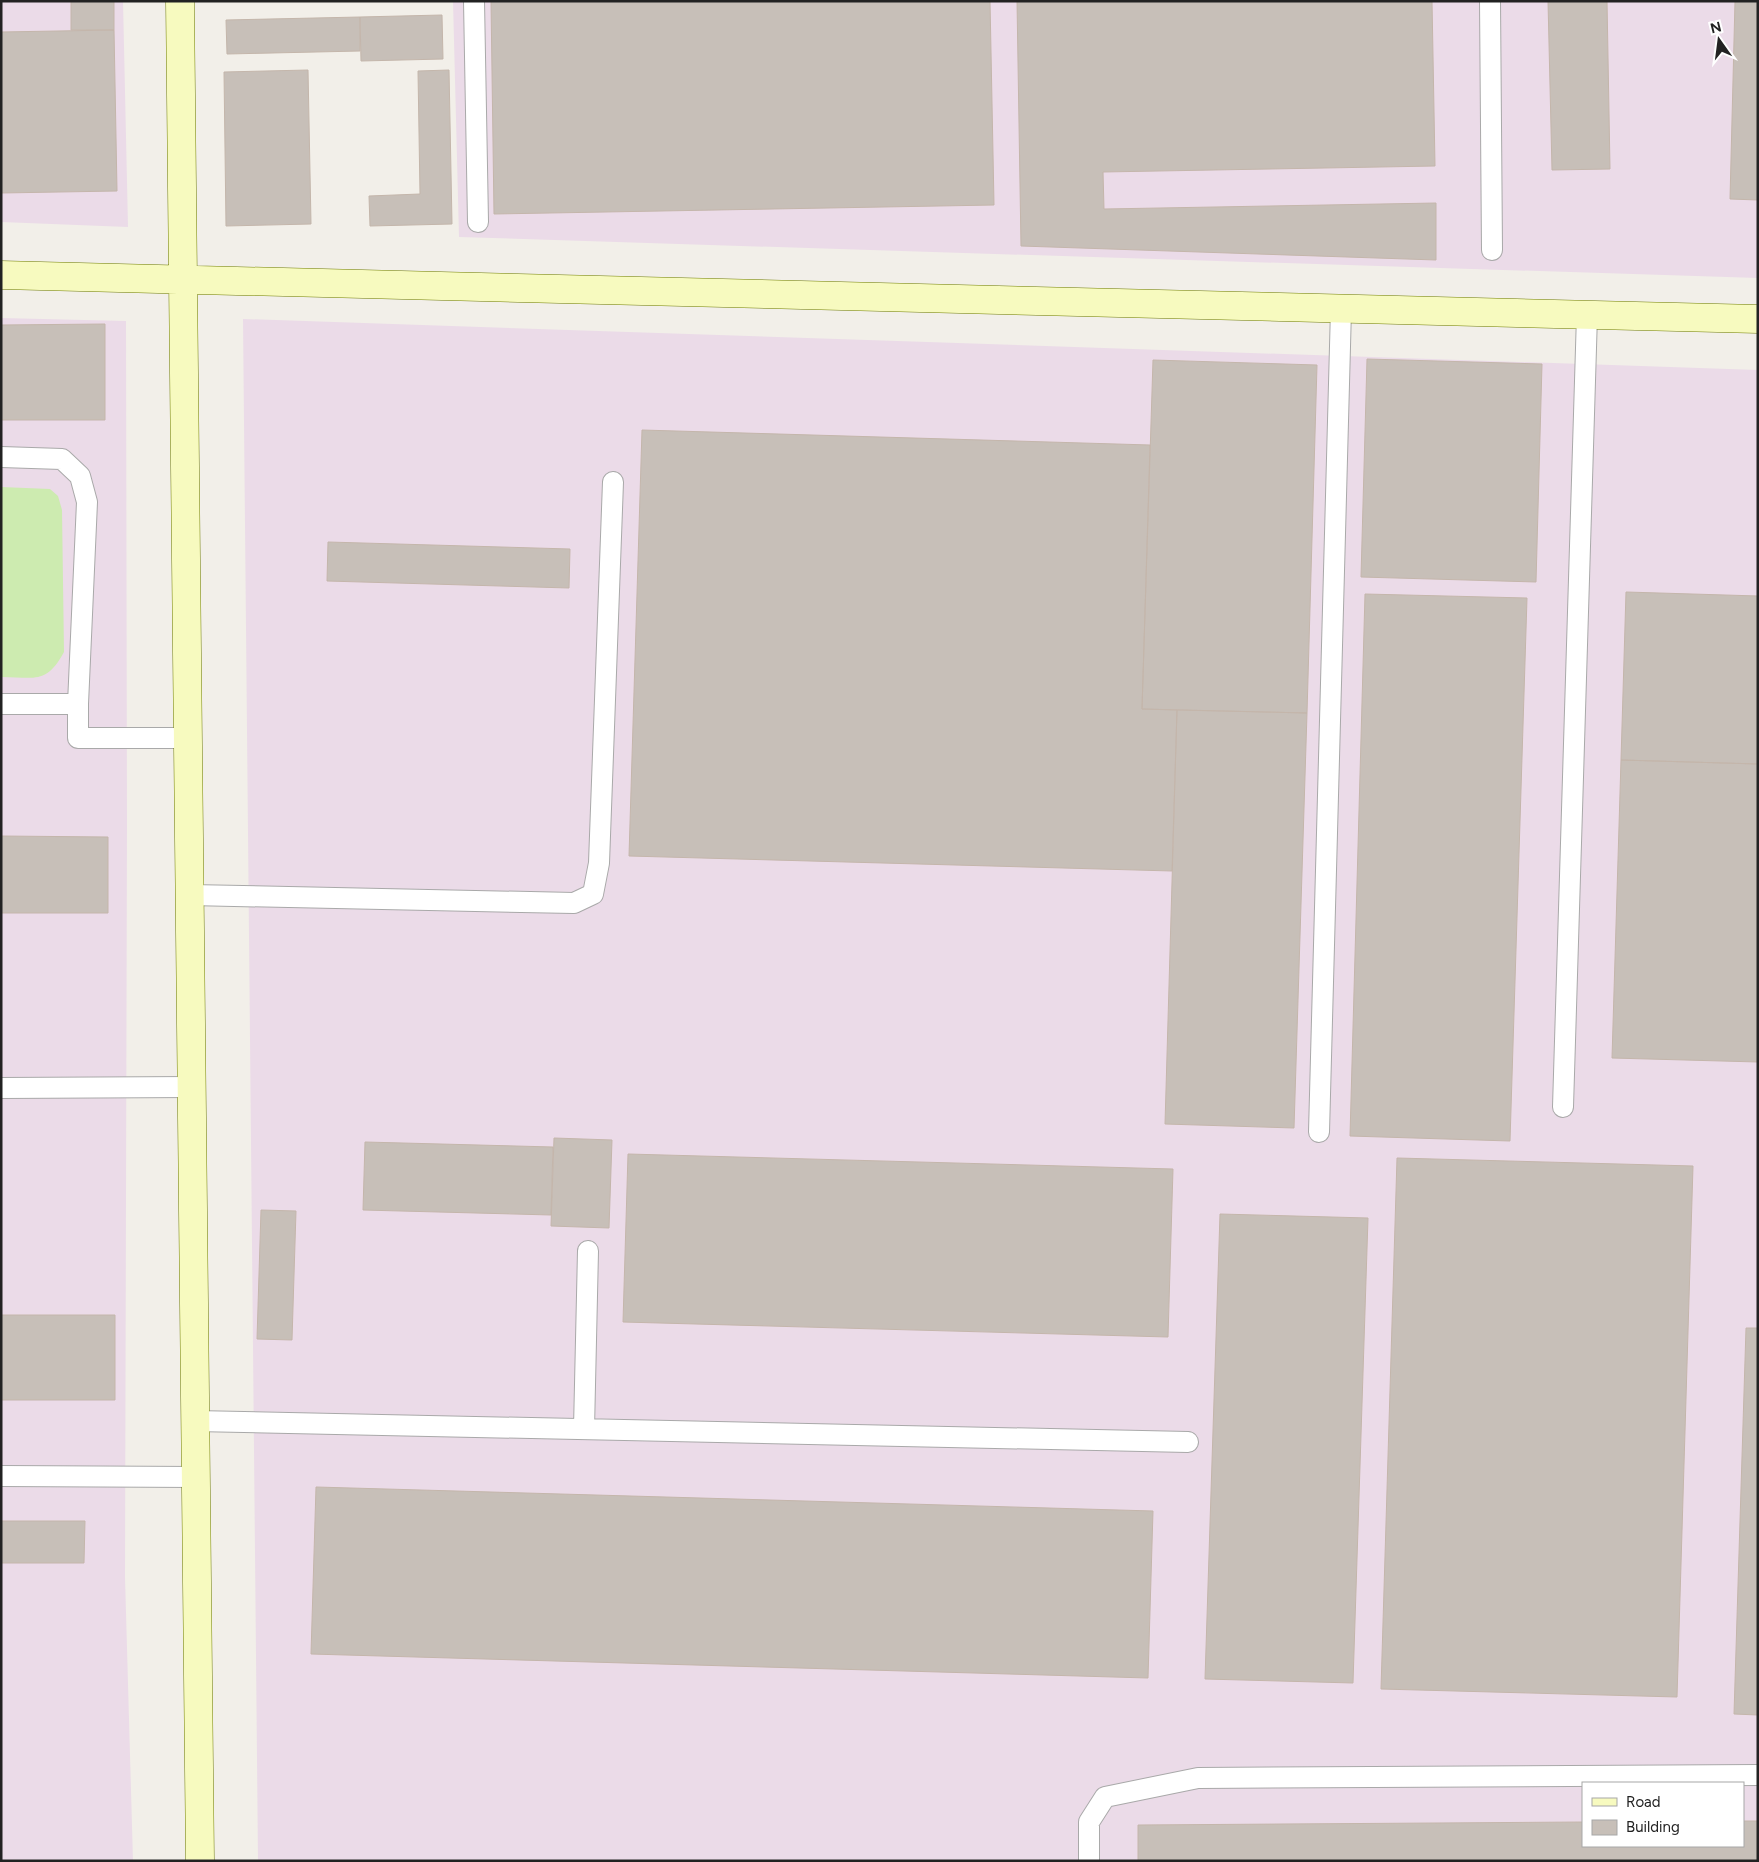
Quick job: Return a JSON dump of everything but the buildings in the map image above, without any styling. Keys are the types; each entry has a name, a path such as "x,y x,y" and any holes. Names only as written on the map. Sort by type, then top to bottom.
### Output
{"street":[{"path":"180,1 200,1861"},
{"path":"1,275 1758,319"}],"lane":[{"path":"474,1 478,222"},
{"path":"1490,1 1492,250"},
{"path":"1319,1132 1341,309"},
{"path":"1563,1106 1587,315"},
{"path":"1,457 62,459 80,476 87,502 78,738 188,738"},
{"path":"190,895 574,903 593,894 598,863 613,482"},
{"path":"1,704 78,704"},
{"path":"1,1088 192,1087"},
{"path":"584,1429 588,1251"},
{"path":"196,1421 1188,1442"},
{"path":"1,1476 196,1477"},
{"path":"1089,1861 1089,1822 1106,1797 1198,1778 1758,1775"}],"shaded area":[{"path":"1,1 123,1 128,227 1,222"},
{"path":"453,1 1758,1 1758,278 459,237"},
{"path":"1,318 126,321 125,1577 133,1861 1,1861"},
{"path":"243,319 1758,370 1758,1861 258,1861"}],"green space":[{"path":"1,487 50,489 58,496 62,510 64,652 58,663 51,670 38,677 1,677"}]}
